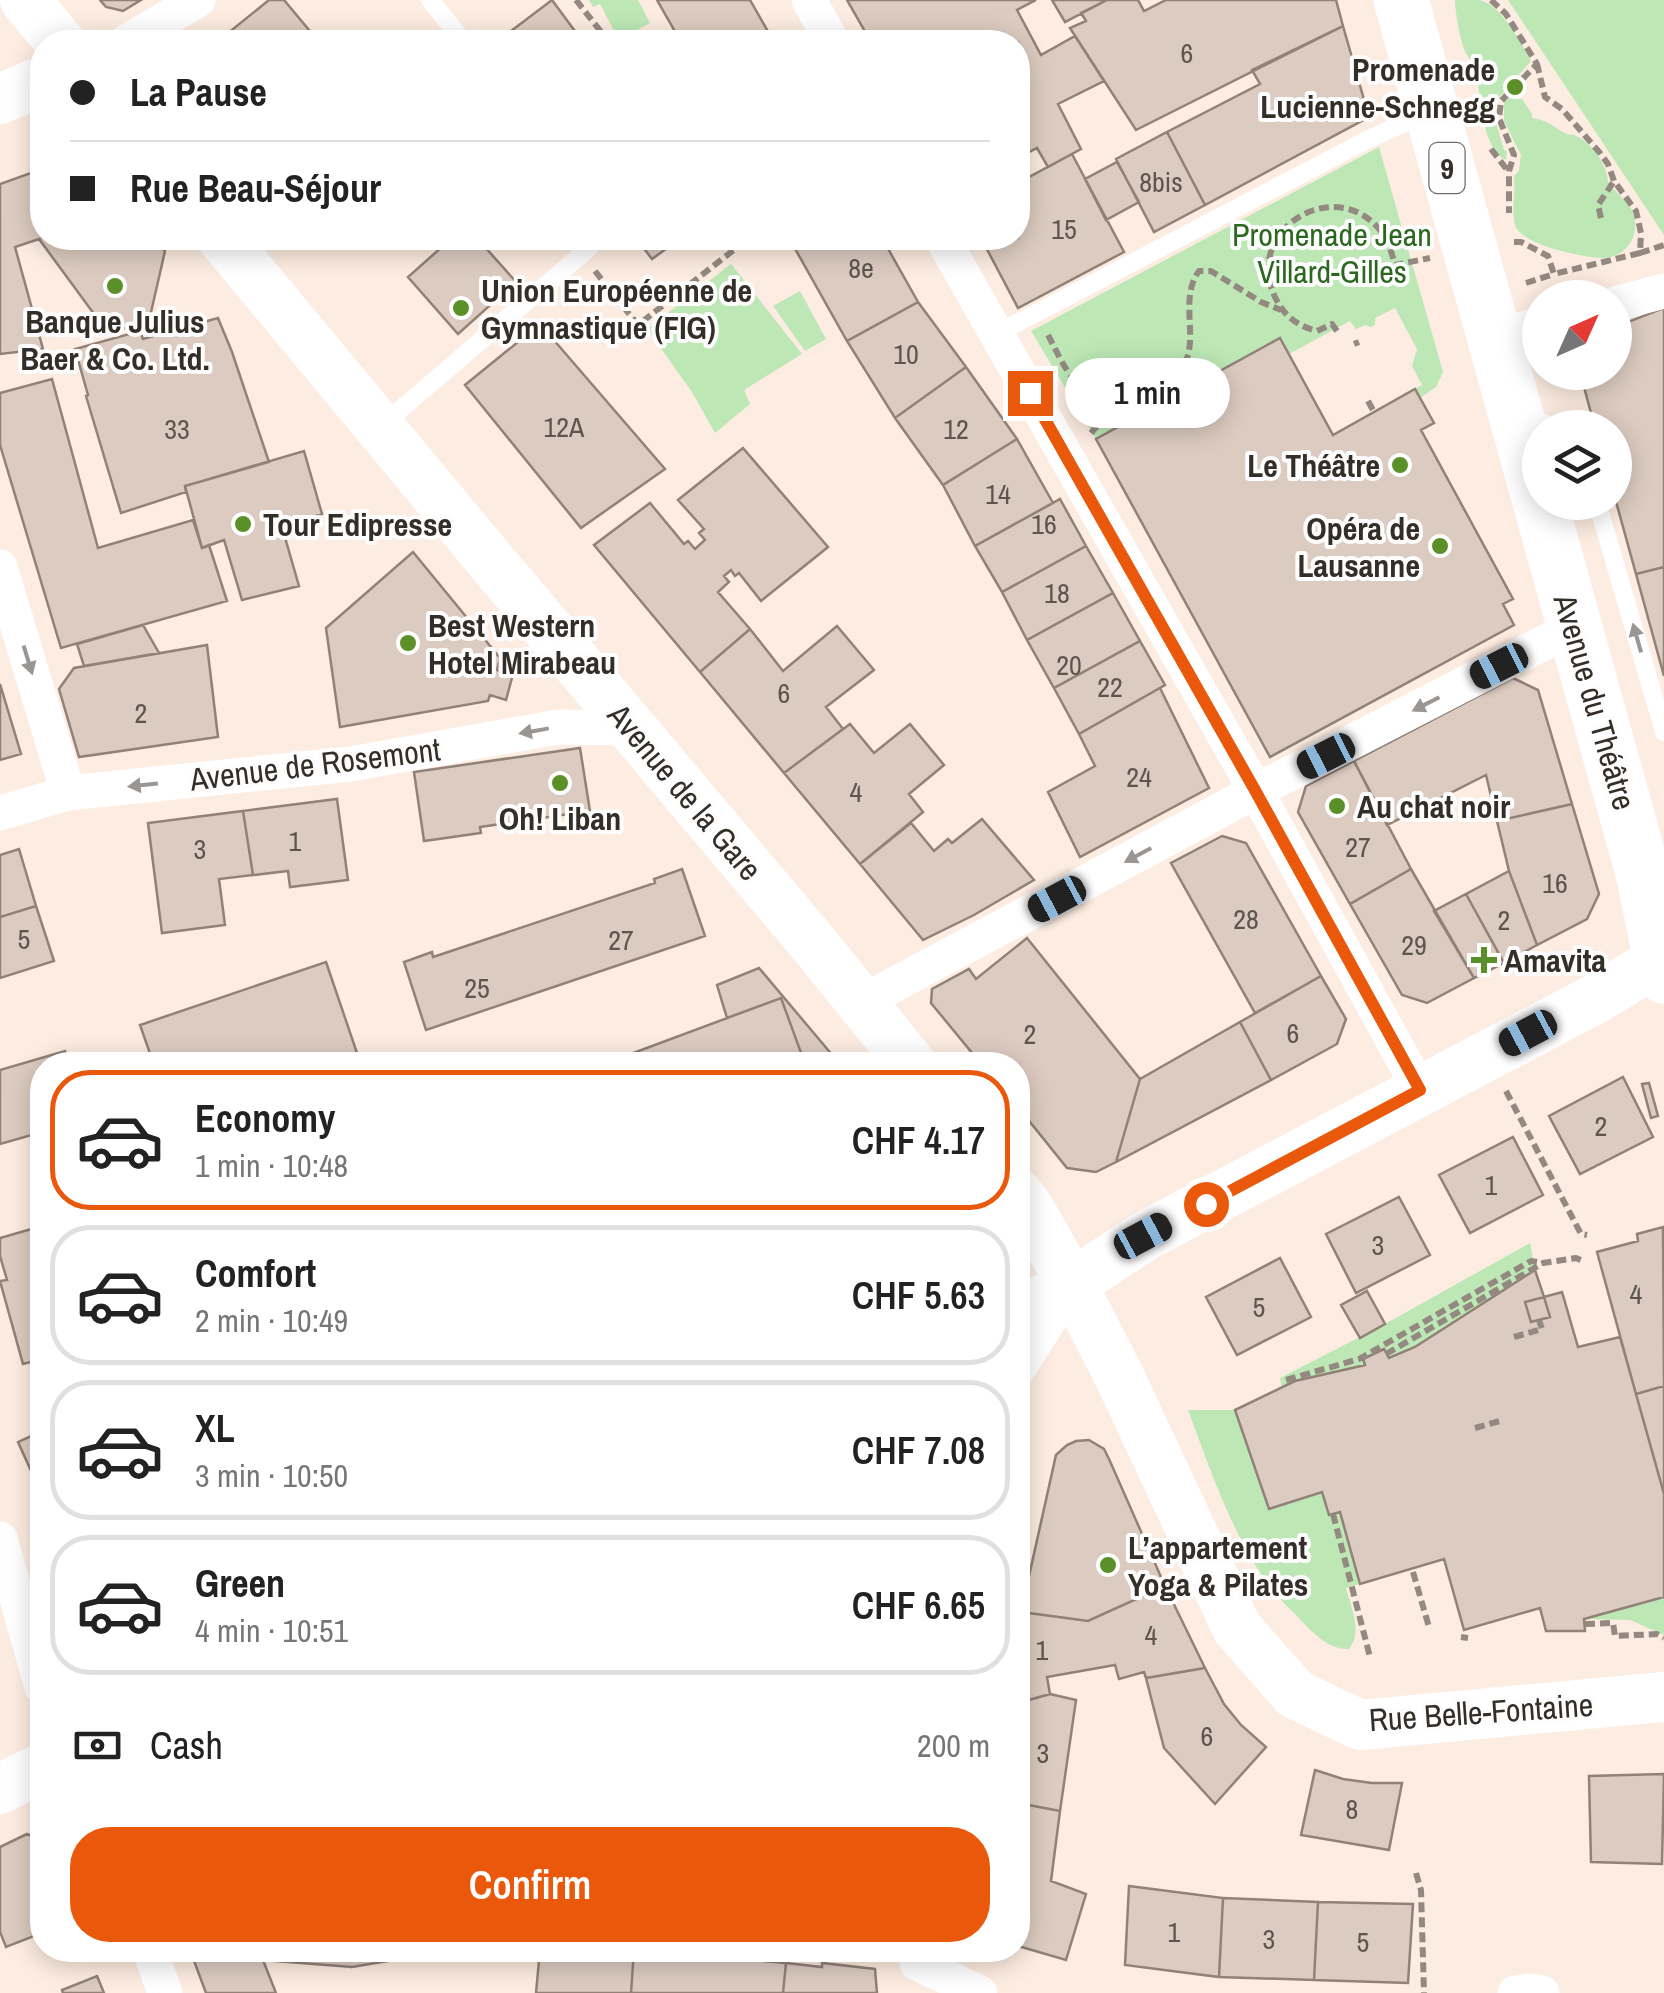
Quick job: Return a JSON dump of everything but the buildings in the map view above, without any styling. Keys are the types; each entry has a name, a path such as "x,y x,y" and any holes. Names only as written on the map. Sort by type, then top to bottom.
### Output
{"main road":[{"path":"25,0 50,30"},
{"name":"Avenue du Théâtre","path":"1400,0 1431,111 1522,324"},
{"path":"0,99 30,86"},
{"name":"Avenue de la Gare","path":"232,250 902,1052"},
{"name":"Avenue du Théâtre","path":"1545,520 1644,877 1663,962"},
{"path":"1030,1307 1072,1284 1143,1236 1663,962"},
{"path":"1030,1210 1072,1284"},
{"name":"Rue Belle-Fontaine","path":"1072,1284 1237,1628 1295,1694 1360,1725 1664,1698"},
{"path":"0,1789 30,1774"}],"street":[{"path":"147,30 198,0"},
{"path":"809,0 825,30"},
{"path":"949,250 1420,1090"},
{"path":"1632,299 1664,291"},
{"path":"0,567 68,793"},
{"path":"862,1002 1575,627"},
{"name":"Avenue de Rosemont","path":"0,813 68,793 351,764 558,727 631,728"},
{"path":"1030,1350 1072,1284"},
{"path":"0,1540 30,1645"},
{"path":"154,1962 165,1993"},
{"path":"916,1969 980,1993"},
{"path":"1515,1993 1542,1993"}],"lane":[{"path":"430,0 454,30"},
{"path":"996,334 1366,140 1431,111"},
{"path":"380,428 586,250"},
{"path":"1602,520 1664,732"}],"path":[{"path":"576,0 600,30"},
{"path":"1491,0 1506,14 1537,64 1546,96 1600,153 1614,182 1636,211 1640,253"},
{"path":"1518,256 1510,227 1508,172 1514,155 1499,118 1502,101 1537,64"},
{"path":"1601,218 1598,205 1614,182"},
{"path":"1281,310 1270,288 1267,264 1275,240 1290,220 1312,209 1337,207 1361,214 1380,230 1395,265 1431,258"},
{"path":"1514,242 1548,256 1554,274"},
{"path":"1535,280 1664,245"},
{"path":"608,286 638,325 734,250"},
{"path":"1522,269 1525,280"},
{"path":"1036,313 1064,367 1082,386 1104,398 1130,400 1154,393 1174,378 1188,356 1191,283 1199,272 1211,271 1281,310 1300,326 1317,331 1332,324 1337,331"},
{"path":"1083,440 1097,426 1104,398"},
{"path":"1368,401 1374,412"},
{"path":"1506,1090 1580,1234 1587,1235"},
{"path":"1286,1380 1359,1359 1532,1261 1576,1258 1585,1262"},
{"path":"1386,1354 1543,1263"},
{"path":"1514,1337 1542,1330 1539,1320"},
{"path":"1475,1428 1500,1421"},
{"path":"1333,1514 1370,1656"},
{"path":"1413,1572 1428,1627"},
{"path":"1584,1624 1613,1623 1615,1636 1657,1634 1664,1638"},
{"path":"1416,1873 1421,1890 1424,1993"}],"green space":[{"path":"589,0 638,0 650,23 637,30 614,30 600,4 593,7"},
{"path":"1455,0 1480,0 1496,9 1531,61 1497,100 1495,119 1507,151 1506,160 1487,134 1476,70 1462,41"},
{"path":"1508,0 1664,0 1664,235"},
{"path":"1511,97 1522,99 1532,118 1579,137 1596,153 1609,183 1628,205 1635,221 1630,243 1619,254 1604,258 1571,253 1544,246 1517,229 1514,176 1519,171 1521,155 1504,121 1504,101"},
{"name":"Promenade Jean Villard-Gilles","path":"1379,147 1443,372 1436,387 1420,398 1415,389 1422,385 1412,366 1417,349 1395,308 1375,318 1371,327 1356,329 1350,321 1289,354 1279,338 1096,439 1031,331"},
{"path":"731,264 802,354 744,390 750,404 715,433 692,392 647,329"},
{"path":"800,291 826,339 805,351 773,306"},
{"path":"1530,1243 1543,1296 1562,1292 1578,1346 1620,1337 1664,1494 1664,1635 1630,1620 1585,1619 1585,1631 1546,1631 1539,1608 1464,1630 1443,1559 1346,1588 1355,1619 1353,1642 1349,1649 1327,1643 1281,1600 1257,1568 1224,1502 1188,1410 1235,1410 1282,1387 1280,1378"}],"place":[{"name":"Promenade Lucienne-Schnegg","path":"1515,87"},
{"name":"Banque Julius Baer & Co. Ltd.","path":"115,286"},
{"name":"Union Européenne de Gymnastique (FIG)","path":"461,308"},
{"name":"Le Théâtre","path":"1400,465"},
{"name":"Tour Edipresse","path":"243,524"},
{"name":"Opéra de Lausanne","path":"1440,546"},
{"name":"Best Western Hotel Mirabeau","path":"408,643"},
{"name":"Oh! Liban","path":"560,783"},
{"name":"Au chat noir","path":"1337,806"},
{"name":"Amavita","path":"1484,960"},
{"name":"L’appartement Yoga & Pilates","path":"1108,1565"}],"route":[{"path":"1030,393 1420,1090 1206,1204"}]}
